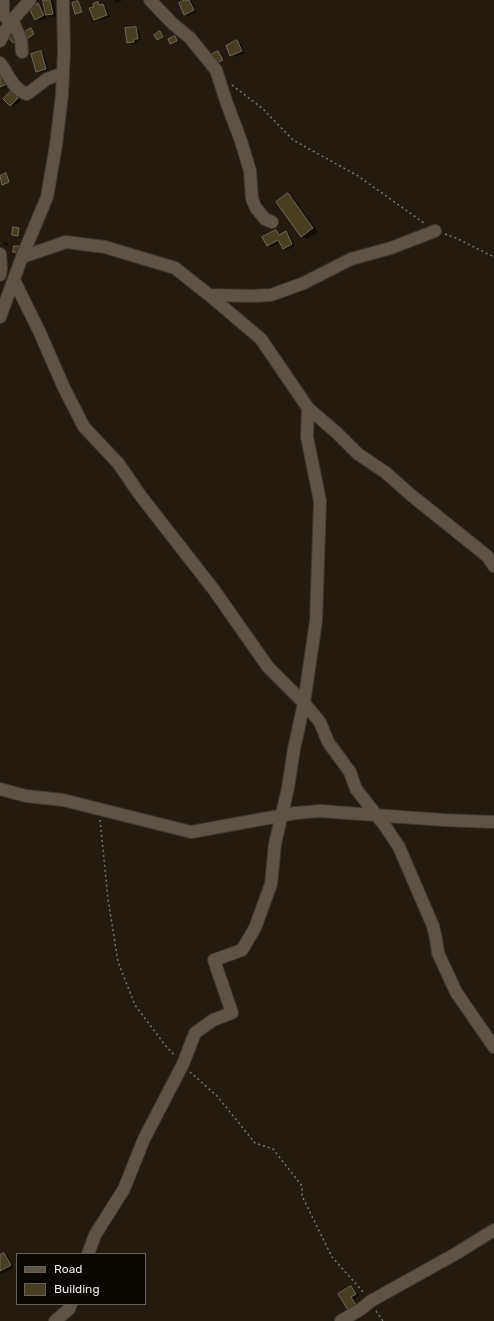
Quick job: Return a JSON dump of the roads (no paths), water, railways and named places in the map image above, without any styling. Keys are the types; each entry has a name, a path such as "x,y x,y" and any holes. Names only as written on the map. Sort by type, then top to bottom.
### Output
{"street":[{"path":"3,0 3,14 10,23 15,26 21,40 22,52"},
{"path":"0,39 6,28 30,0"},
{"path":"1,311 47,197 56,145 63,73 63,0"},
{"path":"150,0 172,23 190,38 216,70 241,140 250,171 252,199 256,208 265,219 272,222"},
{"path":"0,62 5,68 11,81 21,92 27,94 47,78 63,73"},
{"path":"209,295 271,295 304,283 351,259 391,248 435,231"},
{"path":"22,257 66,242 105,247 175,268 262,339 308,408 337,433 358,454 385,472 411,495 487,556 494,566"},
{"path":"0,254 0,275"},
{"path":"14,280 84,428 118,463 140,495 214,590 268,667 304,703 320,722 328,742 350,772 356,789 399,847 433,926 438,953 456,992 494,1047"},
{"path":"88,1253 95,1235 124,1189 144,1139 183,1064 195,1033 214,1020 232,1013 214,960 242,950 255,928 271,884 275,844 288,788 294,749 304,703 316,621 320,500 307,437 308,408"},
{"path":"0,789 26,796 63,800 191,832 320,811 443,820 494,822"},
{"path":"341,1321 371,1301 457,1253 494,1230"},
{"path":"54,1321 69,1309 71,1305"}]}
